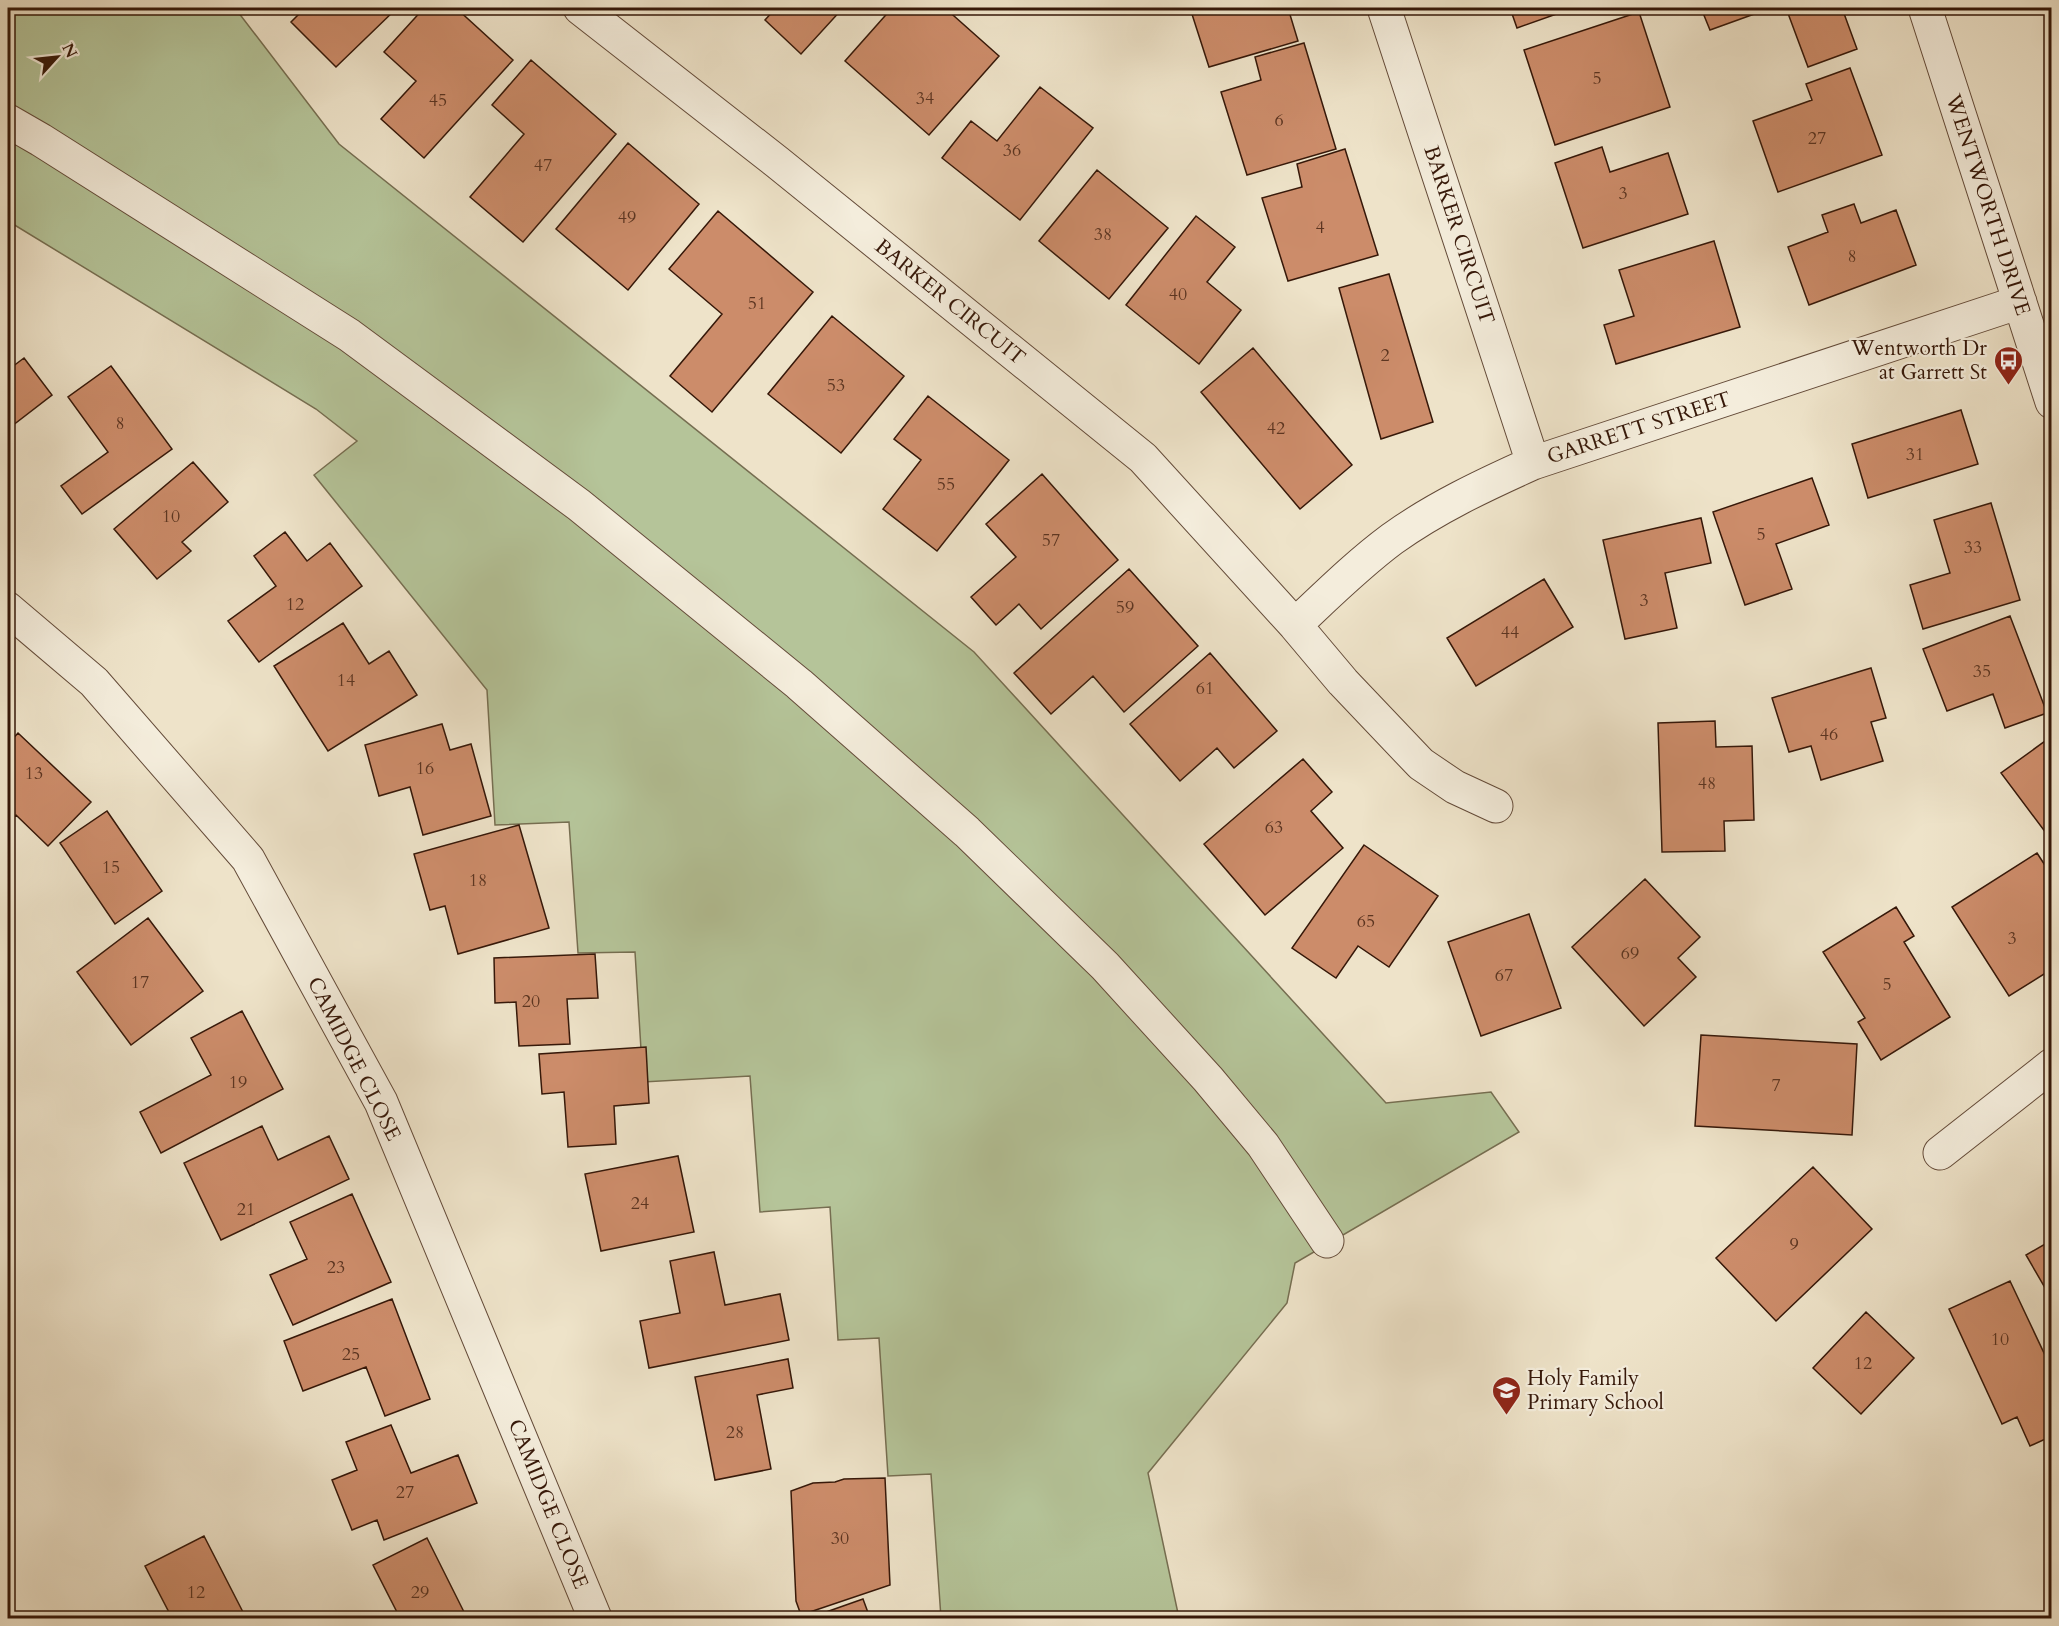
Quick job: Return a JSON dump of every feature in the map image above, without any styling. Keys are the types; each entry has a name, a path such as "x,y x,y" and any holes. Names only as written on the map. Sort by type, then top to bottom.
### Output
{"street":[{"name":"BARKER CIRCUIT","path":"580,8 777,162 1143,458 1295,625 1343,682 1421,764 1455,787 1496,806"},
{"name":"BARKER CIRCUIT","path":"1384,8 1533,464"},
{"name":"WENTWORTH DRIVE","path":"1925,8 2052,402"},
{"path":"8,121 350,335 579,505 799,684 967,832 1105,966 1208,1079 1263,1145 1327,1241"},
{"name":"GARRETT STREET","path":"1295,625 1364,560 1392,539 1464,495 1533,464 2020,302"},
{"name":"CAMIDGE CLOSE","path":"8,609 94,682 248,859 381,1102 595,1618"},
{"path":"1940,1153 2052,1065"}],"green space":[{"path":"8,8 235,8 339,144 974,652 1386,1103 1491,1092 1519,1132 1295,1263 1287,1303 1148,1473 1179,1618 941,1618 931,1474 888,1476 879,1338 838,1340 830,1207 760,1212 750,1076 643,1082 635,952 578,953 569,822 495,825 487,690 314,475 357,441 316,409 8,221"}],"building":[{"path":"305,8 397,8 336,67 291,22"},
{"path":"424,8 456,8 513,60 424,158 381,119 416,81 384,52"},
{"path":"776,8 843,8 801,54 765,20"},
{"path":"892,8 945,8 999,56 929,135 845,61"},
{"path":"1190,8 1288,8 1298,41 1209,67"},
{"path":"1510,8 1564,8 1565,11 1517,28"},
{"path":"1701,8 1771,8 1710,30"},
{"path":"1786,8 1842,8 1857,49 1808,67"},
{"path":"1639,12 1670,107 1555,145 1524,50"},
{"path":"1304,43 1336,149 1247,175 1221,92 1261,80 1255,57"},
{"path":"531,60 616,134 523,242 470,197 524,134 492,105"},
{"path":"1850,68 1882,155 1778,192 1753,121 1812,100 1806,84"},
{"path":"1040,87 1093,128 1020,220 942,158 971,121 997,141"},
{"path":"628,143 699,204 628,290 556,229"},
{"path":"1602,147 1610,172 1668,153 1688,214 1583,248 1555,163"},
{"path":"1345,149 1378,255 1288,281 1262,198 1302,187 1297,164"},
{"path":"1097,170 1168,228 1109,299 1039,241"},
{"path":"1854,204 1861,223 1896,210 1916,265 1809,305 1788,247 1828,232 1822,215"},
{"path":"718,211 813,292 712,412 670,376 722,314 669,269"},
{"path":"1196,216 1235,247 1207,282 1241,310 1199,364 1126,305"},
{"path":"1714,241 1740,327 1616,364 1604,325 1634,316 1619,270"},
{"path":"1389,274 1433,422 1381,439 1339,288"},
{"path":"832,316 904,376 841,453 768,394"},
{"path":"1253,348 1352,465 1300,509 1201,392"},
{"path":"24,358 52,395 8,429 8,370"},
{"path":"111,366 172,449 82,514 61,486 108,452 68,397"},
{"path":"928,396 1009,460 937,551 883,509 921,460 894,439"},
{"path":"1961,410 1978,464 1868,498 1852,444"},
{"path":"193,462 228,502 182,542 191,551 157,579 114,529"},
{"path":"1042,474 1118,560 1041,629 1019,604 996,625 971,597 1016,557 986,524"},
{"path":"1812,478 1829,525 1776,544 1792,589 1745,605 1713,512"},
{"path":"1991,503 2020,600 1923,629 1910,585 1950,573 1934,520"},
{"path":"1701,518 1711,563 1665,573 1677,628 1625,639 1603,540"},
{"path":"285,532 307,561 330,543 362,586 259,662 228,621 276,586 254,556"},
{"path":"1129,569 1198,646 1124,712 1093,676 1051,714 1014,673"},
{"path":"1544,579 1573,627 1476,686 1447,638"},
{"path":"2010,616 2047,713 2005,728 1993,694 1947,711 1923,649"},
{"path":"343,623 369,664 389,651 417,695 328,751 274,666"},
{"path":"1210,653 1277,731 1234,768 1217,748 1180,781 1130,724"},
{"path":"1871,668 1886,718 1871,722 1883,761 1821,780 1811,746 1789,752 1772,698"},
{"path":"1715,721 1716,747 1752,746 1754,820 1724,821 1725,851 1662,852 1658,723"},
{"path":"442,724 450,750 471,744 491,816 423,835 410,787 379,796 365,745"},
{"path":"18,733 91,802 48,846 16,815 8,824 8,744"},
{"path":"2052,736 2052,841 2001,773"},
{"path":"1303,759 1332,792 1311,811 1343,848 1265,915 1204,844"},
{"path":"107,811 162,891 115,924 60,843"},
{"path":"519,825 549,928 458,954 445,906 430,910 414,854"},
{"path":"1364,845 1438,896 1389,967 1358,946 1336,978 1292,948"},
{"path":"2037,853 2052,876 2052,969 2009,996 1952,907"},
{"path":"1645,879 1700,937 1678,958 1696,977 1644,1026 1572,947"},
{"path":"1896,907 1914,936 1904,942 1950,1017 1881,1060 1858,1022 1865,1018 1823,952"},
{"path":"1529,914 1561,1008 1481,1036 1448,942"},
{"path":"148,918 203,991 131,1045 77,972"},
{"path":"595,954 598,998 567,999 570,1044 519,1046 516,1002 495,1003 494,958"},
{"path":"242,1011 283,1089 161,1153 140,1112 211,1075 191,1038"},
{"path":"1701,1035 1857,1044 1852,1135 1695,1126"},
{"path":"646,1047 649,1103 614,1106 616,1144 568,1147 564,1092 542,1094 539,1054"},
{"path":"262,1126 278,1160 329,1136 349,1179 221,1240 184,1163"},
{"path":"678,1156 694,1232 601,1251 585,1174"},
{"path":"1813,1167 1872,1229 1776,1321 1716,1258"},
{"path":"352,1194 391,1282 293,1325 270,1275 307,1259 290,1222"},
{"path":"2052,1240 2052,1300 2026,1255"},
{"path":"714,1252 725,1305 780,1294 789,1340 649,1368 640,1321 680,1313 670,1261"},
{"path":"2010,1281 2052,1370 2052,1436 2030,1446 2017,1417 2002,1424 1949,1309"},
{"path":"392,1299 430,1399 385,1416 366,1367 303,1391 284,1341"},
{"path":"1866,1312 1914,1358 1861,1414 1813,1368"},
{"path":"788,1359 793,1388 757,1395 771,1469 715,1480 695,1377"},
{"path":"391,1425 411,1473 458,1455 477,1503 384,1540 377,1520 352,1530 332,1480 357,1470 346,1442"},
{"path":"885,1478 890,1585 801,1615 796,1601 791,1491 813,1483 835,1482 844,1479"},
{"path":"204,1536 246,1618 172,1618 145,1566"},
{"path":"427,1538 467,1618 400,1618 373,1565"},
{"path":"863,1599 870,1618 809,1618"}],"place":[{"name":"Wentworth Dr at Garrett St","path":"2008,386"},
{"name":"Holy Family Primary School","path":"1506,1416"}]}
